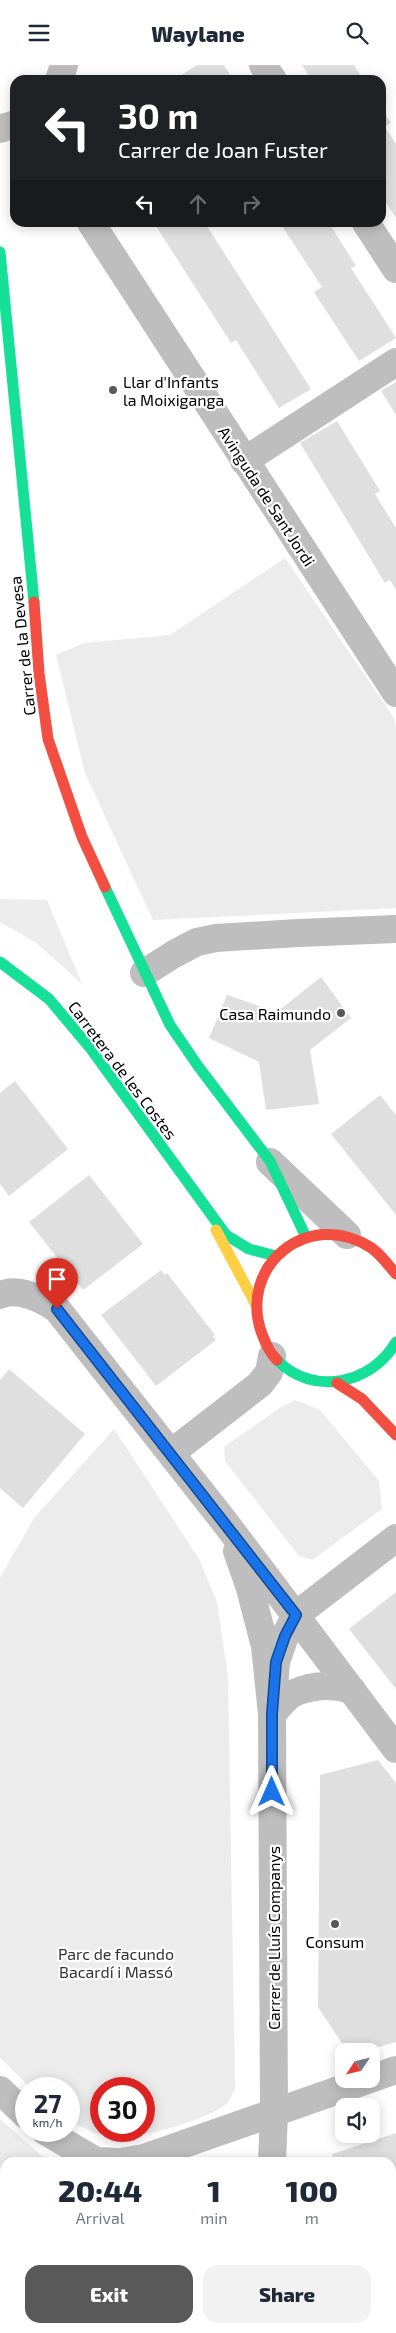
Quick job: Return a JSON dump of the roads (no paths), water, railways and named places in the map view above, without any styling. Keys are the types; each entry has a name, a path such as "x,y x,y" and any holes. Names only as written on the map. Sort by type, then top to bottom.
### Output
{"street":[{"name":"Avinguda de Sant Jordi","path":"94,227 396,693"},
{"path":"369,227 396,269"},
{"name":"Carrer de la Devesa","path":"0,252 31,563 39,673 48,739 82,837 141,966 179,1041 270,1161 306,1237"},
{"path":"244,461 396,362"},
{"path":"141,966 174,954 197,942 216,938 396,929"},
{"name":"Carretera de les Costes","path":"0,962 49,999 79,1035 226,1235 242,1247 258,1254 276,1256"},
{"path":"270,1161 347,1235"},
{"name":"Carretera de les Costes","path":"207,1211 255,1303"},
{"path":"396,1274 385,1257 368,1243 347,1235 326,1233 306,1237 290,1244 276,1256 265,1270 258,1286 255,1303 256,1322 262,1340 272,1356 286,1368 302,1377 318,1382 337,1383 355,1391 396,1434"},
{"path":"3,1294 29,1295 45,1301 57,1309 227,1525 396,1749"},
{"path":"337,1383 377,1371 396,1342"},
{"path":"170,1453 260,1385 269,1372 272,1356"},
{"path":"382,1405 396,1434"},
{"name":"Carrer de Lluís Companys","path":"227,1525 248,1585 265,1646 272,1714"},
{"path":"296,1615 396,1538"},
{"name":"Carrer de Lluís Companys","path":"272,2157 274,2113 272,1714 276,1662 285,1636 296,1615"},
{"path":"272,1714 291,1695 313,1687 338,1685 352,1689"},
{"path":"147,2157 396,2070"},
{"path":"0,2090 15,2104"},
{"path":"64,2142 89,2157"}],"place":[{"name":"Llar d'Infants la Moixiganga","path":"113,390"},
{"name":"Casa Raimundo","path":"341,1013"},
{"name":"Consum","path":"335,1924"}],"park label":[{"name":"Parc de facundo Bacardí i Massó","path":"116,1962"}]}
